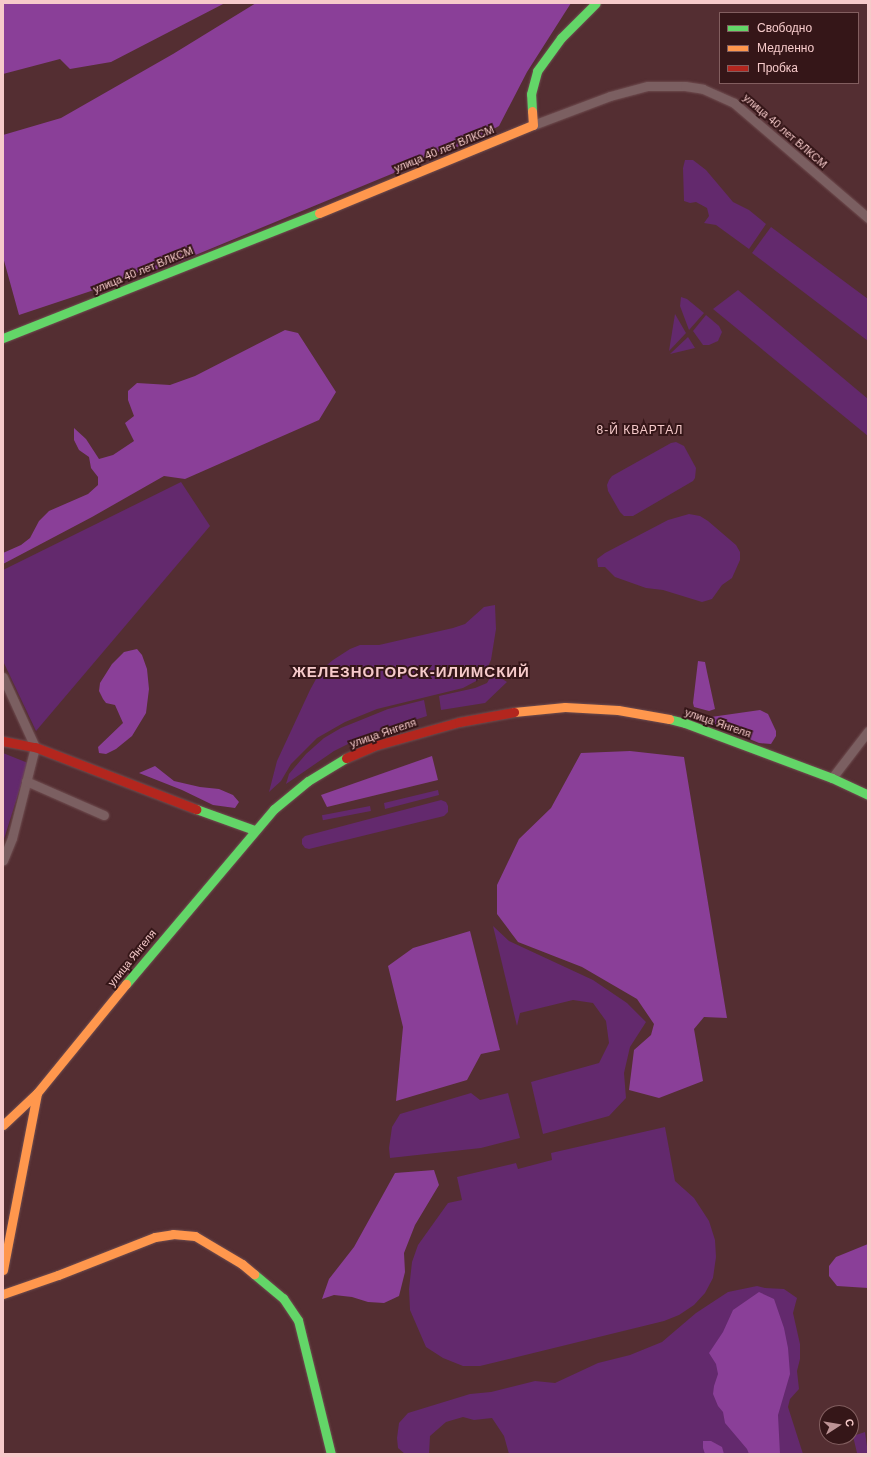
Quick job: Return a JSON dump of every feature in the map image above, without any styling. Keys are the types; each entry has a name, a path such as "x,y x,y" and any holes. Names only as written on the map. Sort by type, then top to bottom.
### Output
{"street":[{"path":"533,125 531,94 537,70 561,38 596,3"},
{"name":"улица 40 лет ВЛКСМ","path":"3,338 392,184 533,125 610,96 648,86 685,86 703,89 734,103 868,218"},
{"path":"3,677 35,748 12,838 3,860"},
{"name":"улица Янгеля","path":"3,1125 15,1112 37,1093 254,830 274,809 308,782 341,760 377,745 459,722 526,710 565,707 618,710 661,717 730,739 832,778 868,795"},
{"path":"832,778 868,731"},
{"path":"3,741 35,748 254,830"},
{"path":"26,780 104,815"},
{"path":"3,1270 37,1093"},
{"path":"3,1294 58,1275 155,1237 174,1234 195,1236 242,1264 283,1298 292,1310 298,1320 331,1454"}],"shaded area":[{"path":"3,3 225,3 111,62 70,69 60,59 3,74"},
{"path":"256,3 571,3 527,72 499,126 469,142 181,261 19,315 3,257 3,135 61,118 173,54"},
{"path":"685,160 693,160 706,170 733,202 749,210 766,224 749,249 716,225 704,223 709,216 707,208 696,202 690,203 684,201 683,168"},
{"path":"771,227 868,299 868,341 752,253"},
{"path":"738,290 868,399 868,436 713,309"},
{"path":"681,297 687,299 704,313 689,330 680,306"},
{"path":"675,314 686,333 669,351"},
{"path":"706,315 719,326 722,332 718,341 709,345 703,345 693,331"},
{"path":"285,330 298,333 336,392 319,420 185,479 164,476 92,517 3,564 3,553 21,545 30,538 39,521 49,511 88,494 98,485 98,477 91,468 89,457 79,450 74,440 74,428 86,439 99,459 113,455 134,441 125,423 134,416 128,400 128,391 137,383 170,385 195,376"},
{"path":"688,337 695,348 670,354"},
{"path":"676,442 684,446 696,468 695,478 693,481 633,516 624,516 620,512 608,491 607,485 609,480 612,476 671,443"},
{"path":"181,482 210,526 36,731 3,661 3,570"},
{"path":"689,514 700,516 708,521 736,545 740,552 740,560 732,578 722,585 712,599 702,602 663,590 646,588 615,577 605,567 598,567 597,559 605,553 668,520"},
{"path":"495,605 496,629 491,660 485,673 478,680 463,688 377,709 345,722 317,738 291,764 281,781 269,792 277,761 310,690 321,670 333,660 350,649 360,645 379,645 465,624 484,607"},
{"path":"137,649 142,655 147,669 149,689 146,713 132,736 116,749 106,754 99,753 98,747 123,723 115,705 106,703 103,699 99,691 100,683 112,664 124,652"},
{"path":"698,661 705,662 715,709 709,711 694,707 693,703"},
{"path":"493,673 507,682 485,703 441,710 439,696 475,688 487,683"},
{"path":"424,700 427,716 377,732 348,744 334,751 286,784 289,774 306,754 324,738 341,728 388,709"},
{"path":"760,710 768,714 776,731 776,736 771,744 759,743 714,724 711,717"},
{"path":"630,751 684,757 727,1018 704,1017 694,1029 703,1081 659,1098 629,1090 634,1050 651,1035 654,1024 637,999 582,967 518,942 497,914 497,885 519,839 551,808 581,753"},
{"path":"3,753 28,763 3,842"},
{"path":"432,756 438,780 327,807 321,795"},
{"path":"155,766 174,781 200,787 219,789 233,795 239,802 235,808 213,805 182,790 139,773"},
{"path":"438,790 439,795 385,809 384,803"},
{"path":"441,800 446,802 448,806 448,812 444,816 309,849 305,848 302,844 302,839 305,836"},
{"path":"370,806 371,811 323,820 322,815"},
{"path":"493,926 509,941 593,980 627,1003 646,1022 630,1047 624,1073 626,1098 609,1116 543,1134 531,1082 599,1063 609,1043 606,1021 593,1003 573,1000 520,1013 517,1026"},
{"path":"470,931 500,1050 481,1054 467,1080 396,1101 403,1027 388,966 413,948"},
{"path":"471,1093 480,1100 508,1093 520,1138 481,1148 390,1158 389,1148 392,1127 400,1114"},
{"path":"665,1127 675,1181 694,1198 709,1221 715,1240 716,1257 713,1278 705,1293 694,1305 679,1315 664,1321 480,1366 463,1366 443,1358 426,1347 410,1310 409,1289 412,1262 418,1245 448,1203 462,1200 457,1177 516,1163 518,1169 552,1160 551,1153"},
{"path":"434,1170 439,1185 415,1225 404,1253 405,1272 399,1296 384,1303 368,1302 352,1297 334,1295 322,1299 329,1279 354,1247 395,1173"},
{"path":"868,1244 868,1288 837,1286 829,1276 829,1266 836,1257"},
{"path":"757,1286 784,1289 797,1298 793,1313 800,1344 800,1359 797,1371 799,1389 790,1399 788,1407 803,1454 509,1454 504,1436 492,1418 474,1420 463,1417 446,1422 430,1436 429,1454 405,1454 398,1448 397,1438 399,1423 408,1413 470,1394 491,1392 535,1381 555,1383 598,1363 630,1355 662,1342 696,1313 728,1292"},
{"path":"759,1292 774,1299 784,1328 788,1348 790,1374 778,1415 780,1454 749,1454 747,1449 725,1423 723,1412 718,1406 713,1394 718,1374 716,1364 709,1353 723,1332 733,1310"},
{"path":"865,1432 868,1454 854,1454 857,1453 855,1445 859,1445 859,1434"},
{"path":"703,1441 711,1441 722,1447 724,1454 705,1454"}],"traffic: fast":[{"path":"532,111 531,94 537,71 561,38 596,3"},
{"path":"3,338 319,213"},
{"path":"669,719 685,723 832,778 868,795"},
{"path":"126,984 274,809 308,781 346,758"},
{"path":"196,809 254,830"},
{"path":"254,1274 283,1298 298,1320 331,1454"}],"traffic: slow":[{"path":"319,213 533,125 532,111"},
{"path":"514,712 565,707 618,710 669,719"},
{"path":"3,1125 37,1093 126,984"},
{"path":"3,1270 37,1093"},
{"path":"3,1294 58,1275 155,1237 173,1234 195,1236 242,1264 254,1274"}],"traffic: jam":[{"path":"346,758 377,745 459,722 514,712"},
{"path":"3,741 35,747 196,809"}],"district":[{"name":"8-Й КВАРТАЛ","path":"640,431"},
{"name":"ЖЕЛЕЗНОГОРСК-ИЛИМСКИЙ","path":"411,672"}]}
